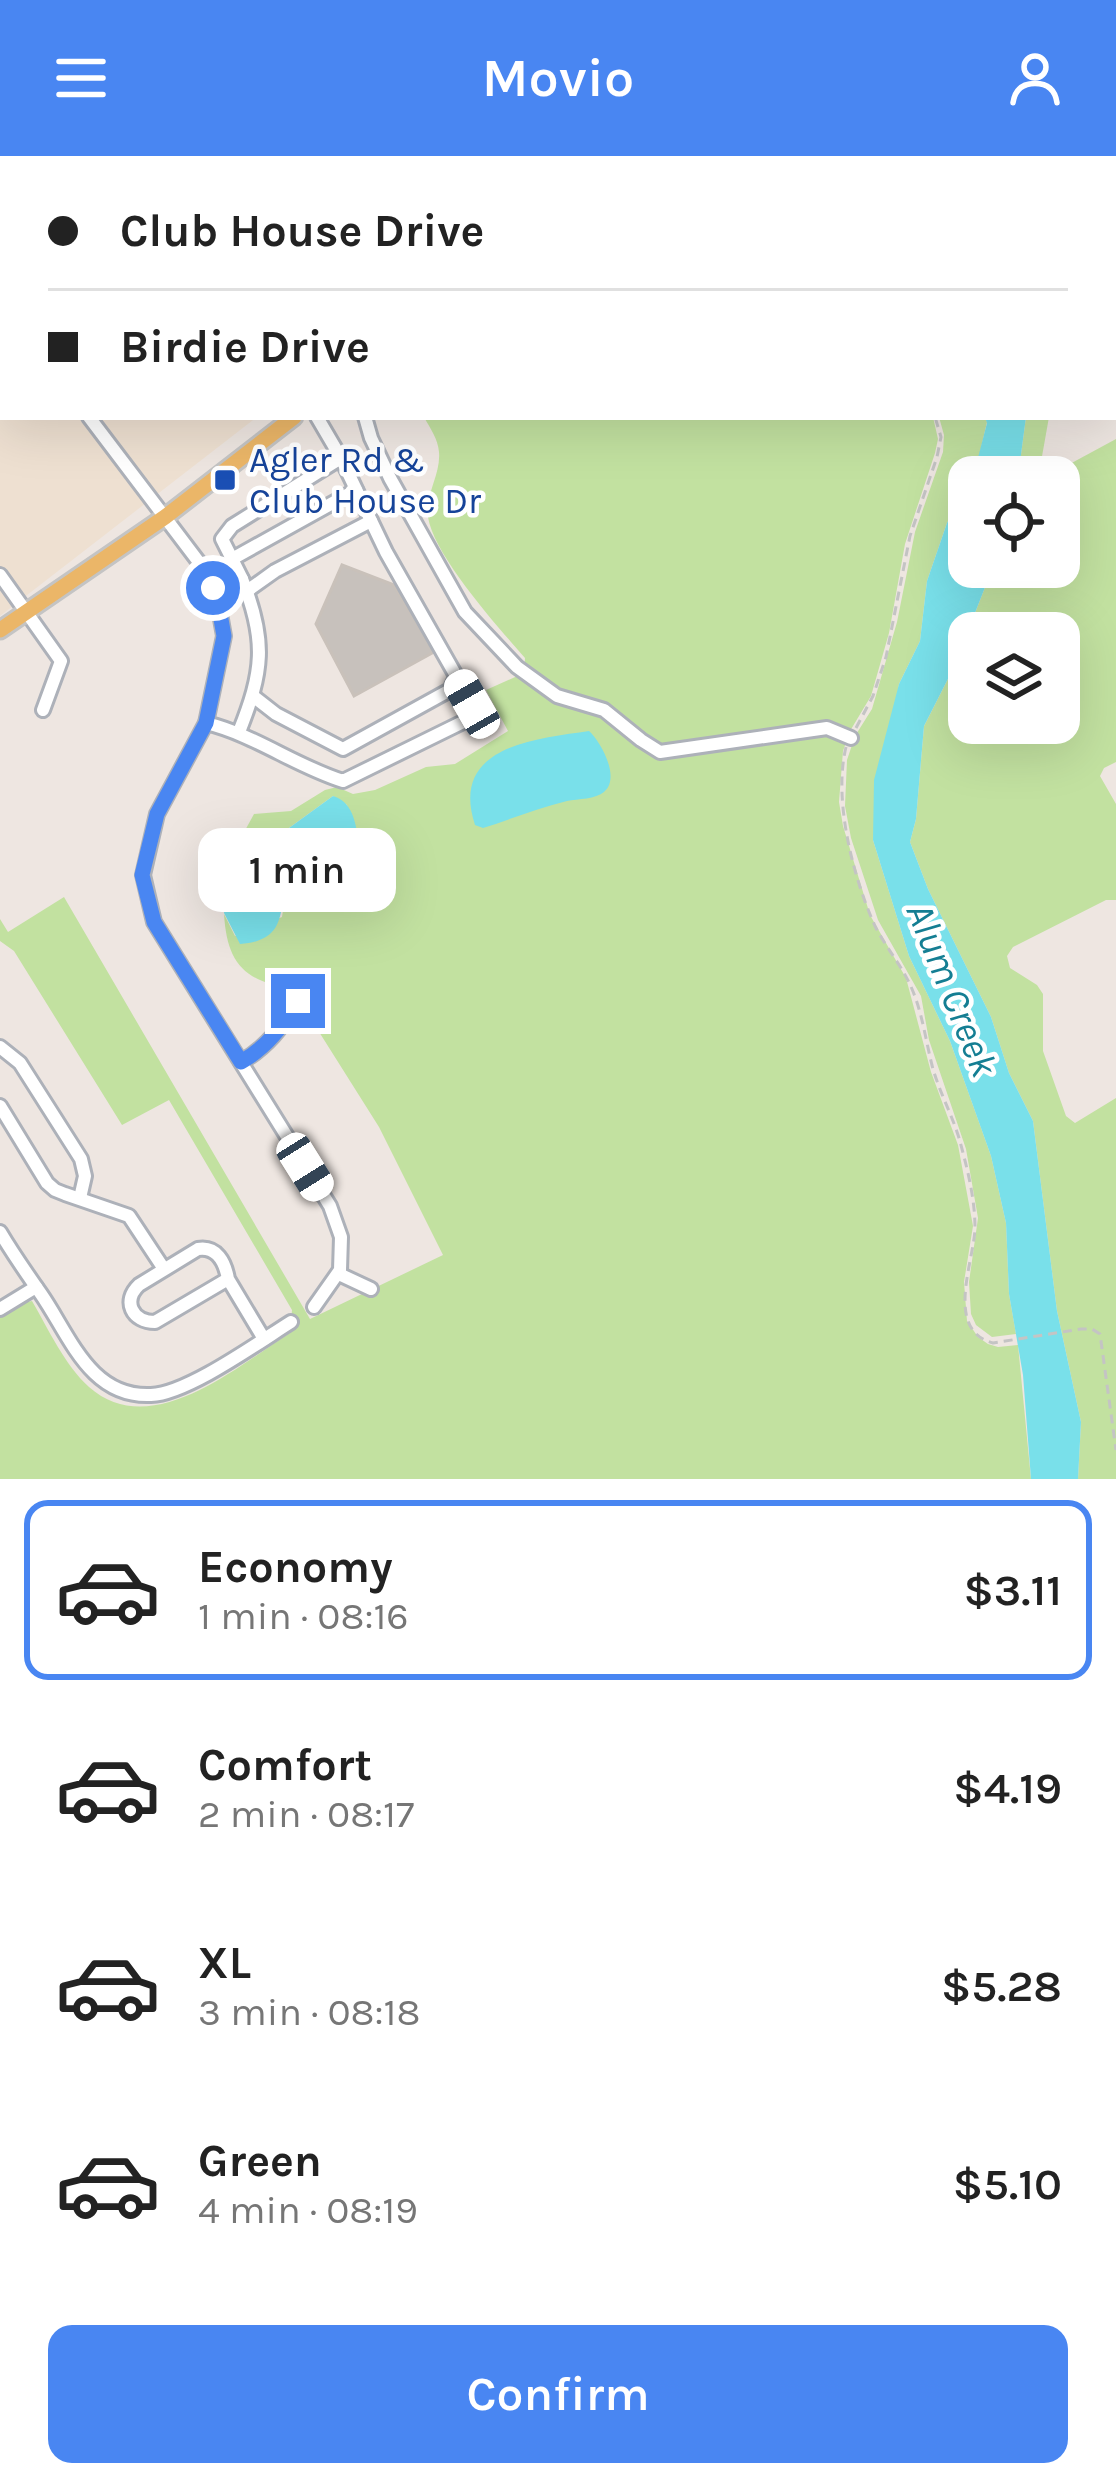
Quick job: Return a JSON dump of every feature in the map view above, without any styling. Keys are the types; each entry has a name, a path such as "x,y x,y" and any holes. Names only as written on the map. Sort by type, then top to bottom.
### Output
{"main road":[{"path":"0,630 165,517 289,420"}],"street":[{"path":"90,420 198,562 217,597 224,636 206,723 157,814 142,875 154,922 330,1206 341,1237 339,1274 314,1307"},
{"path":"206,723 239,732 343,781 463,722 470,713 472,704 319,420"},
{"path":"366,420 390,478 464,612 518,668 556,696 604,710 660,752 827,728 851,738"},
{"path":"239,732 261,656 244,585 222,538 232,526 341,458"},
{"path":"232,559 356,490"},
{"path":"213,588 244,585 275,572 371,521"},
{"path":"0,575 61,661 43,710"},
{"path":"253,695 276,714 343,748 450,690 456,677"},
{"path":"241,1062 278,1033 298,1001"},
{"path":"0,1047 20,1063 81,1159 85,1176 80,1198"},
{"path":"0,1106 47,1183 129,1216 164,1269"},
{"path":"0,1232 76,1354 96,1376 121,1392 154,1396 202,1377 291,1322"},
{"path":"228,1279 155,1322 146,1322 131,1311 132,1292 207,1247 215,1251 264,1339"},
{"path":"339,1274 371,1289"},
{"path":"0,1309 36,1287"}],"path":[{"path":"936,420 941,437 937,457 910,536 886,658 845,750 843,817 876,926 919,1008 934,1073 966,1163 975,1234 965,1303 968,1322 984,1341 1004,1344 1081,1329 1100,1334 1116,1450"}],"shaded area":[{"path":"0,420 253,420 0,616"}],"green space":[{"path":"426,420 934,420 935,453 905,544 889,633 871,696 843,751 839,802 870,915 906,978 931,1072 958,1145 973,1226 964,1282 967,1321 988,1344 1018,1345 1031,1479 0,1479 0,1314 14,1305 32,1301 64,1357 89,1387 113,1402 139,1407 192,1393 245,1364 290,1333 292,1310 169,1100 122,1125 14,951 0,941 0,919 8,932 64,897 310,1319 443,1255 379,1127 292,989 261,981 241,966 229,945 224,914 235,936 282,917 290,885 302,866 354,844 347,805 333,796 289,828 237,845 254,814 291,811 337,787 353,794 375,790 426,767 455,764 508,731 486,690 524,673 525,658 469,590 433,533 428,509 438,468 435,438"},
{"path":"940,420 986,420 979,456 948,456 948,521 927,581 920,641 899,684 873,840 909,956 950,1041 991,1156 1006,1223 1016,1334 992,1337 976,1325 971,1314 969,1282 978,1218 966,1149 929,1040 921,996 878,920 845,806 847,760 872,709 897,622 915,532 943,452"},
{"path":"1026,420 1048,420 1042,456 1021,456"},
{"path":"1116,439 1116,762 1100,776 1116,804 1116,900 1106,900 1013,947 1007,956 1010,968 1043,994 1043,1051 1066,1116 1075,1123 1116,1098 1116,1479 1078,1479 1081,1422 1057,1311 1033,1121 910,842 924,726 948,679 948,744 1080,744 1080,612 975,612 985,588 1080,588 1080,458"}],"water":[{"path":"986,420 1026,420 1021,456 978,456"},
{"name":"Alum Creek","path":"947,523 948,588 985,588 975,612 948,612 948,679 924,726 910,842 1033,1121 1057,1311 1081,1422 1078,1479 1031,1479 1023,1375 1009,1294 1006,1223 991,1156 950,1041 909,956 873,840 874,780 899,684 920,641 927,581"},
{"path":"589,731 610,769 604,792 483,828 475,825 470,799 474,778 485,763 522,743"},
{"path":"333,796 348,807 358,837 302,867 288,885 276,927 257,941 240,944 224,913 229,866 237,845 289,828"}],"building":[{"path":"342,565 394,585 434,652 354,696 316,624"}],"place":[{"name":"Agler Rd & Club House Dr","path":"225,480"}],"route":[{"path":"213,588 224,636 206,723 157,814 142,875 154,922 241,1062 278,1033 298,1001"}]}
